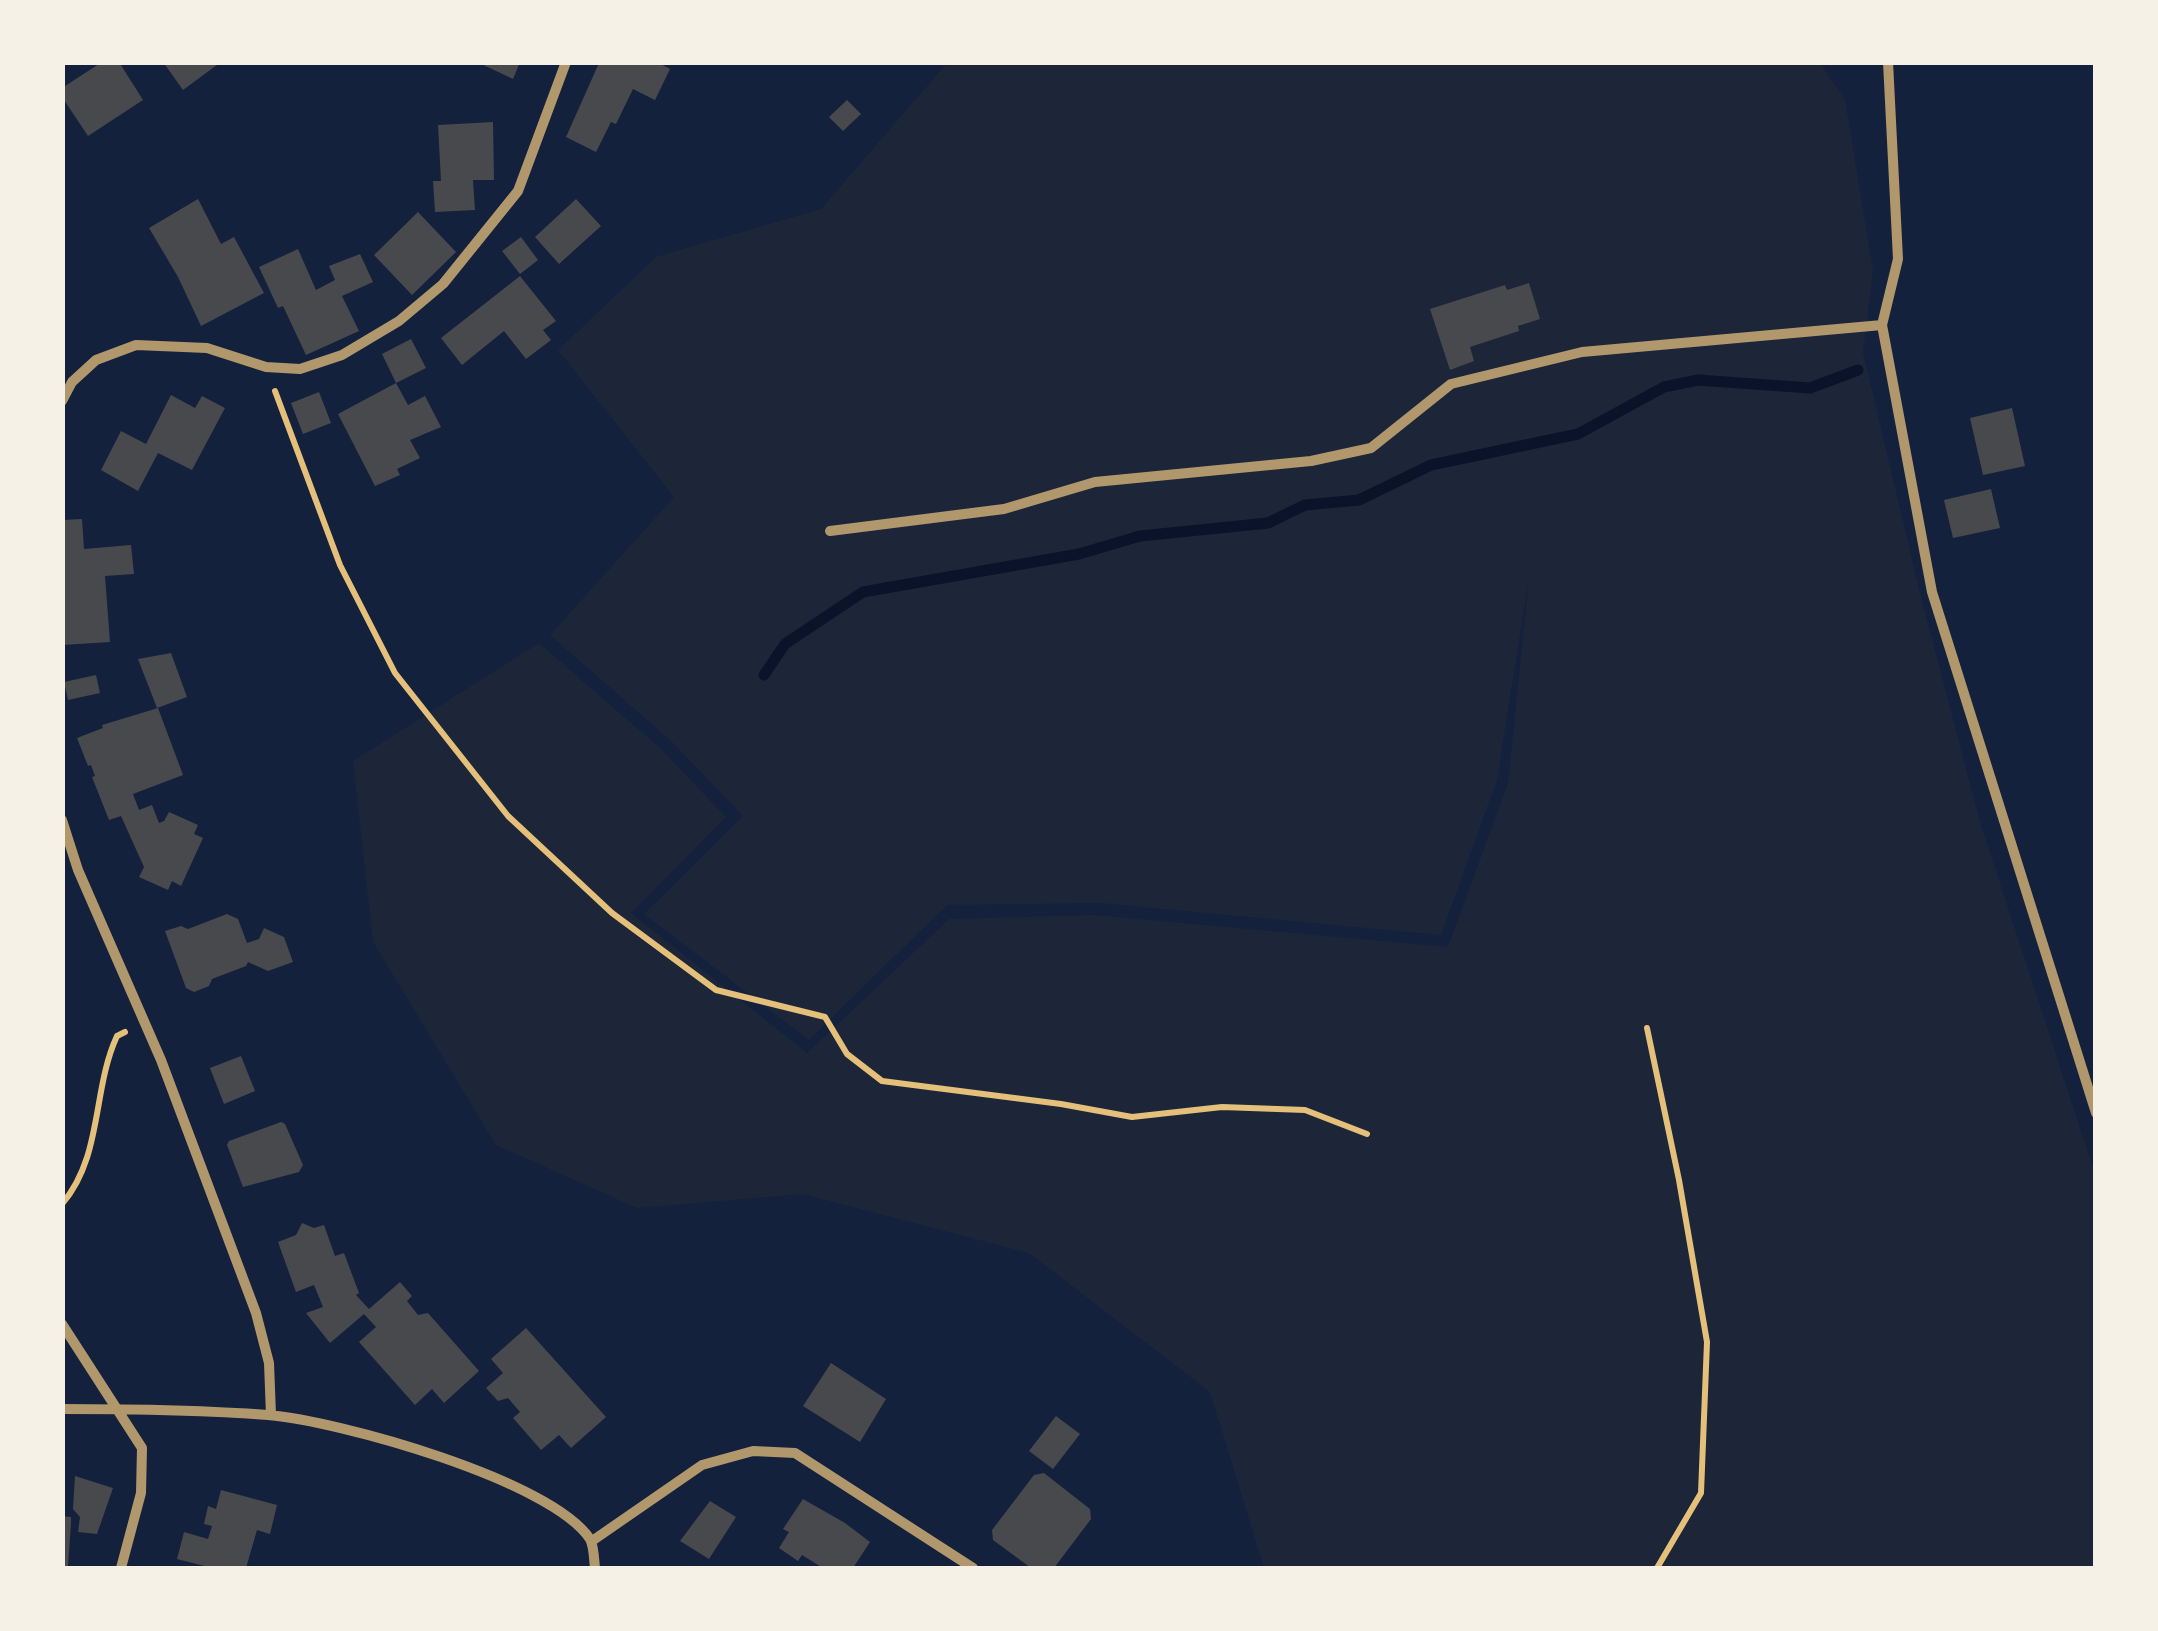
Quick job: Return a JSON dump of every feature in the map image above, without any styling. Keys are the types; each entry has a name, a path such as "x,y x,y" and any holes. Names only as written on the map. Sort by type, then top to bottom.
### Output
{"street":[{"path":"62,400 72,382 96,360 136,345 207,348 266,368 300,369 342,355 398,322 443,284 518,190 566,62"},
{"path":"1888,62 1898,258 1882,325 1932,592 2096,1113"},
{"path":"830,530 1004,509 1095,482 1311,461 1371,448 1450,384 1582,352 1882,325"},
{"path":"62,820 78,870 160,1060 251,1298 269,1362 271,1415"},
{"path":"62,1324 142,1448 142,1493 121,1568"},
{"path":"62,1409 271,1415 360,1432 509,1482 559,1509 592,1541 595,1568"},
{"path":"592,1541 702,1465 753,1451 795,1453 974,1568"}],"path":[{"path":"266,368 340,565 395,673 508,816 612,913 716,990 825,1017 847,1054 882,1081 1132,1117 1222,1107 1305,1110 1367,1134"},
{"path":"1647,1028 1708,1342 1702,1493 1657,1568"},
{"path":"62,1204 84,1168 98,1120 109,1053"}],"shaded area":[{"path":"947,63 1820,63 1845,100 1873,271 1863,353 1922,601 1980,822 2095,1174 2095,1568 1264,1568 1210,1392 1029,1253 803,1194 637,1208 496,1145 373,942 353,761 539,643 661,749 726,817 631,913 807,1053 949,919 1094,915 1448,947 1508,783 1529,578 1497,780 1441,935 1100,903 947,905 809,1040 644,914 743,816 671,741 550,635 674,497 558,350 656,257 821,209"}],"building":[{"path":"102,62 119,62 143,100 88,136 62,97 62,88"},
{"path":"163,62 221,62 183,90"},
{"path":"477,62 520,62 513,79"},
{"path":"657,62 670,69 655,100 633,89 616,124 611,122 596,152 566,137 599,63"},
{"path":"847,100 861,114 843,131 829,117"},
{"path":"493,122 494,180 473,180 475,210 435,212 433,181 441,181 438,125"},
{"path":"198,199 221,244 234,237 264,293 201,326 149,228"},
{"path":"576,199 601,226 559,264 535,237"},
{"path":"418,212 456,252 412,295 374,255"},
{"path":"521,237 538,260 520,274 502,251"},
{"path":"298,249 316,290 335,280 329,266 360,254 373,282 342,296 359,331 306,355 259,267"},
{"path":"520,276 556,321 543,330 551,340 526,359 504,331 462,365 441,338"},
{"path":"1529,283 1540,319 1518,326 1519,331 1470,347 1474,361 1450,370 1430,309 1505,285 1507,290"},
{"path":"411,339 426,368 396,383 382,354"},
{"path":"396,383 408,405 425,396 441,427 410,440 420,458 397,469 400,475 375,486 338,414"},
{"path":"319,392 331,423 303,434 291,403"},
{"path":"171,395 195,408 202,396 225,408 192,470 158,453 138,491 101,470 121,431 146,444"},
{"path":"2012,408 2025,466 1983,475 1970,418"},
{"path":"1991,489 2000,528 1953,538 1944,500"},
{"path":"82,519 84,549 131,545 134,574 105,576 110,642 62,645 62,520"},
{"path":"171,653 187,697 157,708 138,659"},
{"path":"96,675 100,693 68,700 64,682"},
{"path":"158,708 183,775 133,794 139,810 152,805 159,823 169,812 198,825 194,834 203,838 181,886 172,881 168,890 139,877 144,867 121,816 109,820 91,765 88,766 77,738 103,728 102,725"},
{"path":"227,914 238,919 247,943 259,939 264,928 284,937 293,962 268,971 248,962 194,992 186,988 165,931 181,926 188,929"},
{"path":"241,1056 255,1091 224,1104 210,1068"},
{"path":"281,1122 303,1165 299,1172 243,1187 227,1145 229,1141"},
{"path":"302,1223 314,1228 324,1225 335,1256 344,1253 359,1293 356,1295 369,1309 400,1282 412,1296 407,1301 418,1315 428,1313 479,1371 444,1403 432,1389 415,1405 359,1342 376,1327 364,1314 330,1343 306,1313 323,1307 314,1285 296,1292 278,1242 296,1235"},
{"path":"526,1328 606,1417 571,1448 559,1435 541,1450 513,1418 520,1412 508,1398 498,1401 486,1388 503,1373 491,1359"},
{"path":"831,1363 886,1399 860,1442 803,1406"},
{"path":"1056,1416 1080,1434 1053,1469 1029,1451"},
{"path":"1044,1473 1090,1509 1091,1519 1054,1568 1031,1568 993,1540 992,1530 1034,1475"},
{"path":"75,1476 113,1488 97,1534 78,1532 80,1517 73,1509"},
{"path":"221,1490 277,1505 270,1534 257,1530 246,1568 212,1568 177,1559 184,1532 208,1539 212,1526 204,1524 208,1506 216,1509"},
{"path":"803,1499 870,1542 853,1568 823,1568 802,1555 798,1561 779,1548 789,1532 783,1529"},
{"path":"710,1501 736,1517 709,1559 680,1541"},
{"path":"62,1516 71,1517 68,1567 62,1567"}],"waterway":[{"path":"764,675 785,644 863,592 1079,554 1140,536 1268,523 1305,505 1359,500 1431,465 1578,434 1664,387 1698,380 1810,388 1858,370"}]}
